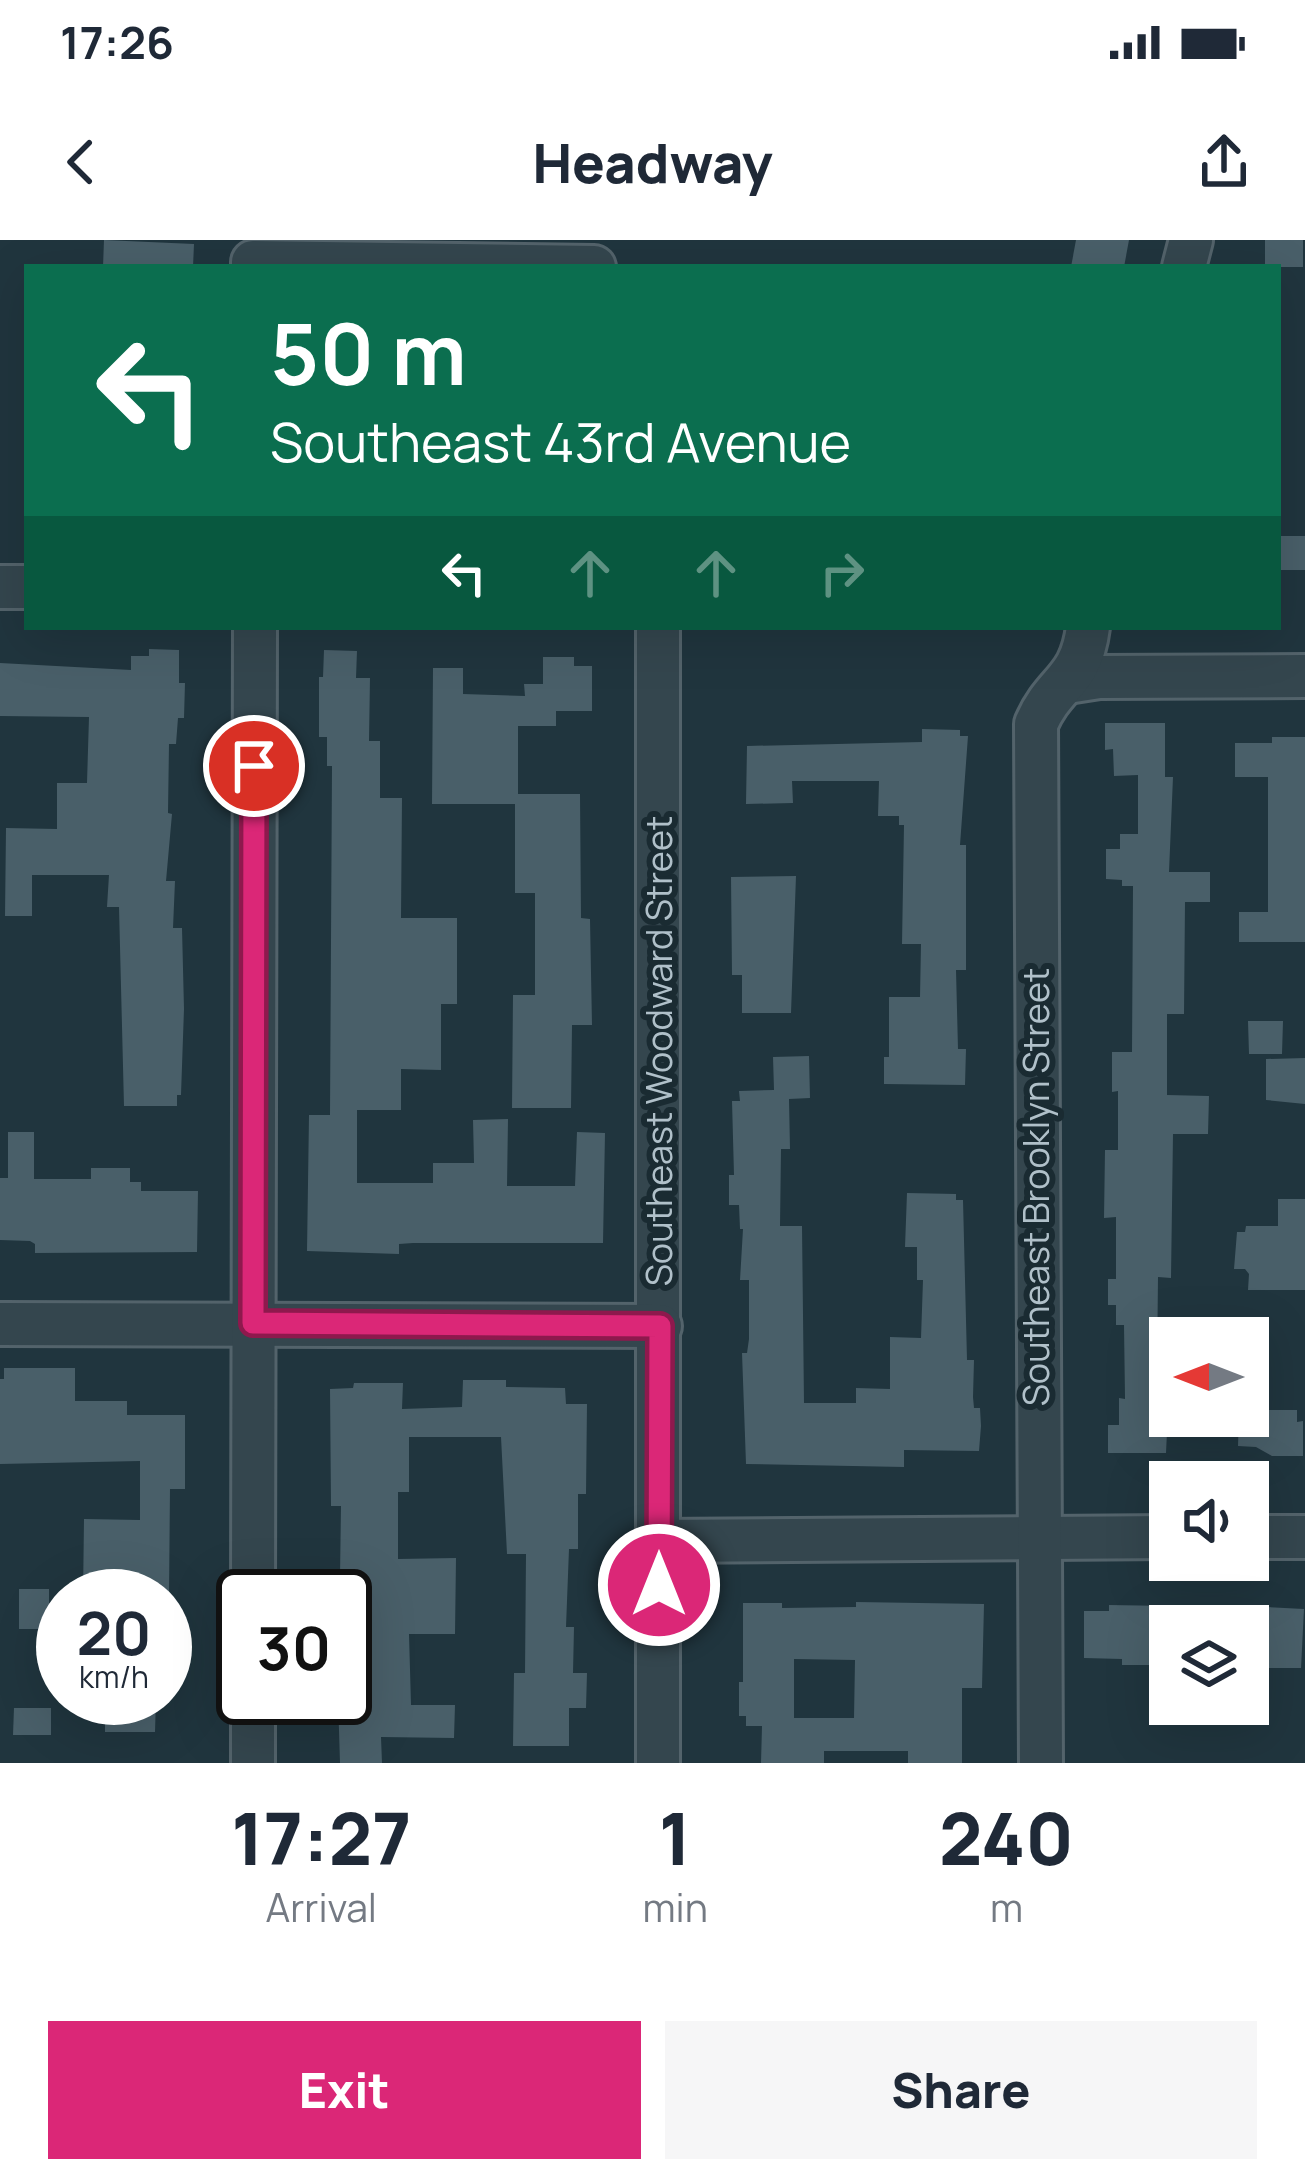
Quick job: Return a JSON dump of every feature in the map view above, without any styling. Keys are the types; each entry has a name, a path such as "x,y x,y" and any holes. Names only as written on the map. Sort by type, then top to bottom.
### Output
{"street":[{"path":"253,1569 254,630"},
{"name":"Southeast Woodward Street","path":"658,630 658,1763"},
{"name":"Southeast Brooklyn Street","path":"1041,1763 1036,724 1043,707 1079,666 1087,630"},
{"path":"1067,682 1099,677 1305,676"},
{"path":"0,1324 660,1326"},
{"path":"1269,1537 1305,1537"},
{"path":"659,1541 1149,1538"},
{"path":"253,1725 254,1763"}],"building":[{"path":"104,240 194,244 193,264 103,264"},
{"path":"1076,240 1129,240 1125,264 1072,264"},
{"path":"1265,240 1303,240 1303,267 1265,264"},
{"path":"1281,536 1305,536 1305,570 1281,570"},
{"path":"149,649 179,650 179,683 185,683 184,718 178,718 176,744 169,744 168,813 172,814 166,881 175,881 173,928 182,928 184,1009 177,1106 124,1106 119,907 107,907 109,875 32,875 32,916 5,916 6,828 57,829 57,783 87,783 89,717 0,716 0,663 131,670 131,656 149,656"},
{"path":"324,650 357,651 356,678 370,678 369,741 380,741 380,798 402,798 401,918 457,918 457,1004 441,1004 441,1070 401,1069 401,1110 357,1110 357,1183 433,1183 433,1163 474,1163 473,1120 508,1119 507,1186 575,1186 577,1132 605,1133 603,1243 413,1243 399,1244 399,1254 307,1251 309,1115 330,1115 332,766 327,766 327,737 319,737"},
{"path":"543,657 574,657 574,666 592,666 592,711 556,711 556,726 518,726 518,794 580,794 581,918 590,919 592,1025 572,1025 571,1108 512,1108 513,995 535,995 535,893 515,893 515,804 432,804 433,668 463,668 463,694 525,696 524,684 543,684"},
{"path":"1105,723 1165,723 1165,777 1173,777 1169,872 1210,872 1210,902 1185,902 1184,1014 1167,1014 1167,1095 1209,1096 1208,1134 1173,1134 1171,1278 1158,1277 1158,1317 1149,1317 1149,1437 1167,1437 1166,1453 1108,1453 1108,1425 1119,1425 1119,1398 1125,1399 1124,1325 1116,1325 1116,1305 1108,1305 1108,1279 1116,1279 1116,1217 1104,1218 1105,1150 1118,1150 1118,1091 1112,1092 1112,1052 1132,1052 1133,886 1106,879 1106,849 1120,849 1120,834 1138,834 1138,775 1114,776 1113,749 1105,750"},
{"path":"922,729 960,730 960,736 968,736 960,845 966,845 966,970 956,970 958,1049 966,1049 965,1085 884,1084 889,997 920,997 921,944 902,944 904,825 899,825 899,816 878,816 879,781 792,781 793,803 746,804 747,746 922,742"},
{"path":"1272,737 1305,737 1305,942 1239,942 1239,912 1268,912 1268,777 1235,777 1235,743 1272,743"},
{"path":"796,876 791,1013 742,1013 742,975 732,975 731,877"},
{"path":"1248,1021 1283,1021 1282,1054 1249,1054"},
{"path":"809,1056 810,1098 789,1099 790,1149 781,1149 780,1226 802,1226 804,1403 856,1403 856,1388 890,1389 890,1337 921,1338 923,1280 917,1280 917,1247 905,1247 907,1193 956,1194 956,1200 963,1200 967,1360 974,1360 979,1451 904,1450 904,1467 746,1464 742,1353 747,1353 749,1339 749,1280 740,1280 743,1229 739,1205 729,1205 729,1175 734,1175 732,1101 740,1101 739,1091 774,1090 773,1057"},
{"path":"1305,1058 1305,1104 1266,1100 1266,1059"},
{"path":"8,1132 34,1132 34,1179 91,1179 91,1168 130,1168 130,1182 141,1182 141,1191 198,1191 197,1252 35,1253 30,1241 0,1240 0,1178 8,1178"},
{"path":"1278,1199 1305,1199 1305,1290 1248,1290 1249,1274 1234,1269 1237,1232 1245,1232 1246,1226 1278,1226"},
{"path":"4,1368 75,1368 75,1401 127,1401 127,1415 185,1415 185,1489 170,1489 169,1569 83,1569 84,1519 140,1520 140,1461 0,1464 0,1379 4,1379"},
{"path":"463,1380 506,1380 506,1387 565,1388 566,1404 587,1404 586,1494 578,1494 578,1549 569,1549 566,1627 574,1627 573,1673 587,1673 586,1708 569,1708 569,1746 513,1746 514,1673 525,1673 526,1554 507,1554 501,1437 409,1437 409,1492 398,1492 398,1559 456,1558 455,1634 409,1634 411,1705 455,1705 454,1738 381,1737 382,1763 340,1763 339,1725 372,1725 372,1569 340,1569 341,1506 331,1506 330,1389 353,1388 354,1383 403,1383 402,1409 462,1407"},
{"path":"1269,1410 1297,1410 1297,1422 1303,1421 1303,1456 1272,1456 1256,1447 1238,1446 1238,1437 1269,1437"},
{"path":"19,1589 36,1589 36,1629 19,1629"},
{"path":"856,1602 984,1604 982,1688 962,1688 962,1763 908,1763 908,1751 824,1751 824,1763 761,1763 762,1726 746,1726 746,1716 739,1716 743,1603 782,1603 782,1608 856,1607","holes":["794,1659 855,1660 854,1718 794,1718"]},
{"path":"1109,1605 1149,1606 1149,1665 1084,1658 1084,1611 1109,1611"},
{"path":"1269,1607 1304,1609 1301,1668 1269,1668"},
{"path":"14,1708 36,1708 36,1725 51,1725 51,1735 13,1735"},
{"path":"105,1725 155,1725 155,1732 105,1732"}],"route":[{"path":"254,766 253,1323 660,1326 659,1585"}]}
